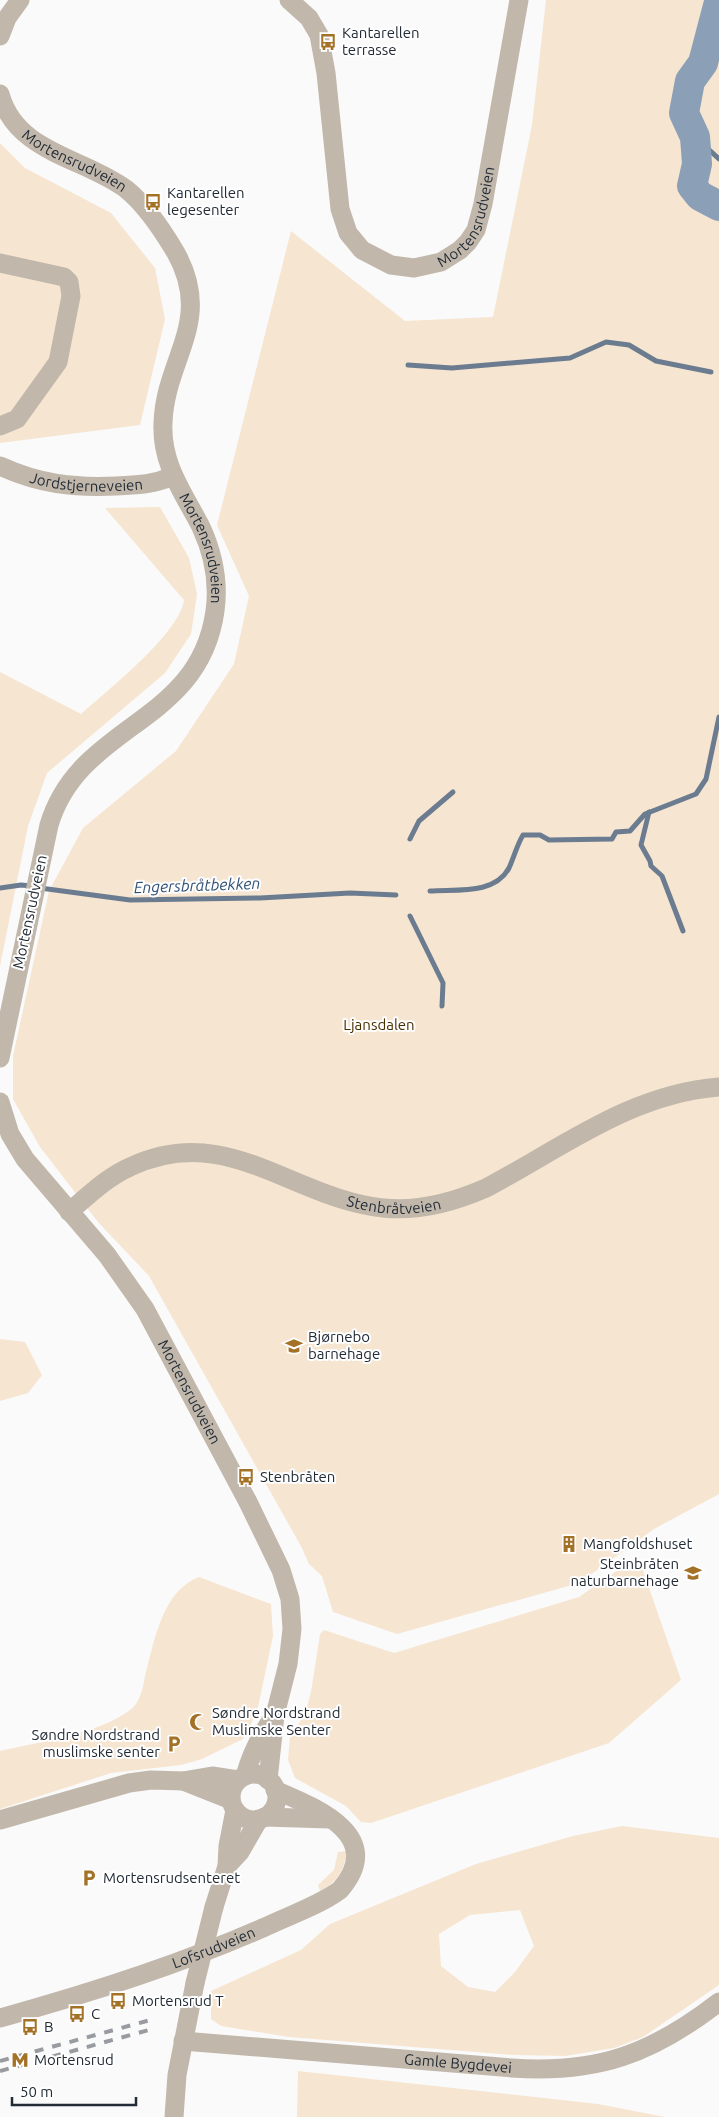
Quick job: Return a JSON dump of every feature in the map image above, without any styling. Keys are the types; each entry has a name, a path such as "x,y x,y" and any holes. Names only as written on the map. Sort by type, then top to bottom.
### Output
{"street":[{"path":"0,36 7,18 20,0"},
{"name":"Mortensrudveien","path":"289,0 309,18 322,47 337,193 343,222 354,241 370,255 391,265 414,268 428,266 451,256 468,242 476,230 483,204 518,0"},
{"name":"Mortensrudveien","path":"0,94 12,120 30,138 51,152 116,183 132,195 164,235 180,260 187,281 191,312 185,343 168,391 163,418 164,448 173,476 200,526 214,570 215,613 207,644 194,669 175,694 100,749 74,775 60,795 48,825 0,1058"},
{"path":"0,263 64,277 69,282 71,296 60,355 56,366 17,419 0,426"},
{"name":"Jordstjerneveien","path":"0,466 35,480 74,487 151,485 173,476"},
{"name":"Stenbråtveien","path":"69,1212 104,1183 128,1167 157,1157 186,1152 203,1152 240,1159 320,1193 364,1205 393,1209 432,1206 463,1198 486,1188 624,1111 682,1092 719,1087"},
{"name":"Mortensrudveien","path":"0,1102 10,1134 16,1146 116,1268 141,1303 248,1502 281,1570 290,1599 292,1629 288,1664 275,1715 272,1785"},
{"name":"Mortensrudveien","path":"241,1778 262,1732 275,1715"},
{"path":"0,1820 129,1783 151,1780 183,1781 212,1776 241,1778 255,1774 272,1785 276,1797 273,1808 261,1818 240,1852 227,1866"},
{"path":"174,2117 177,2076 195,1983 214,1907 227,1866 233,1805 232,1789 241,1778"},
{"path":"183,1781 233,1805 243,1817 330,1819"},
{"name":"Lofsrudveien","path":"0,2018 168,1967 246,1935 328,1898 340,1890 352,1871 355,1855 352,1840 345,1828 272,1785"},
{"name":"Gamle Bygdevei","path":"183,2041 521,2068 564,2069 598,2064 642,2050 686,2026 719,2002"}],"green space":[{"name":"Ljansdalen","path":"546,0 719,0 719,1494 654,1529 579,1583 397,1634 333,1612 322,1576 309,1564 302,1548 149,1276 98,1222 40,1147 13,1099 13,1056 49,891 83,828 176,751 234,664 249,596 217,525 291,231 405,321 493,317 532,125"},
{"path":"0,143 25,168 111,213 155,268 165,319 140,425 0,443"},
{"path":"160,507 189,558 197,594 191,634 165,673 47,773 28,826 0,966 0,672 81,714 124,677 157,645 179,613 184,600 105,508"},
{"path":"0,1339 25,1342 42,1375 28,1393 0,1401"},
{"path":"638,1556 681,1680 609,1743 371,1823 361,1822 346,1806 295,1778 288,1760 290,1737 305,1714 311,1692 320,1634 324,1630 394,1653 579,1597"},
{"path":"199,1577 271,1604 273,1636 257,1712 243,1739 202,1759 181,1765 111,1773 0,1809 0,1751 85,1731 117,1718 130,1710 140,1695 156,1633 168,1606 186,1584"},
{"path":"622,1826 719,1838 719,1985 643,2037 614,2048 565,2056 514,2055 289,2037 221,2026 211,2019 211,1991 301,1950 330,1924 476,1864 573,1836","holes":["520,1910 534,1946 515,1972 495,1992 468,1987 441,1966 439,1934 470,1915"]},
{"path":"347,1851 339,1875 331,1884 320,1891 318,1885 334,1870 338,1852"},
{"path":"298,2071 598,2104 665,2117 297,2117"}],"waterway":[{"path":"719,2 703,63 690,81 684,113 695,137 697,164 692,186 700,196 719,206"},
{"path":"695,137 719,159"},
{"path":"408,365 452,368 570,358 606,342 629,345 656,361 711,372"},
{"name":"Engersbråtbekken","path":"430,891 474,889 494,883 503,877 509,868 523,835 540,835 549,840 612,839 616,832 630,831 645,814 696,794 706,779 719,717"},
{"path":"410,839 419,821 453,792"},
{"path":"649,812 641,845 651,866 662,876 683,931"},
{"name":"Engersbråtbekken","path":"0,888 21,885 32,886"},
{"name":"Engersbråtbekken","path":"40,888 130,900 260,898 350,893 396,895"},
{"path":"410,916 443,983 442,1006"}],"railway":[{"path":"0,2061 154,2019"},
{"path":"0,2071 156,2028"}],"place":[{"name":"Kantarellen terrasse","path":"328,42"},
{"name":"Kantarellen legesenter","path":"153,202"},
{"name":"Bjørnebo barnehage","path":"294,1346"},
{"name":"Stenbråten","path":"246,1477"},
{"name":"Mangfoldshuset","path":"569,1544"},
{"name":"Steinbråten naturbarnehage","path":"693,1573"},
{"name":"Søndre Nordstrand Muslimske Senter","path":"198,1722"},
{"name":"Søndre Nordstrand muslimske senter","path":"174,1744"},
{"name":"Mortensrudsenteret","path":"89,1878"},
{"name":"Mortensrud T","path":"118,2001"},
{"name":"C","path":"77,2014"},
{"name":"B","path":"30,2027"},
{"name":"Mortensrud","path":"20,2060"}]}
